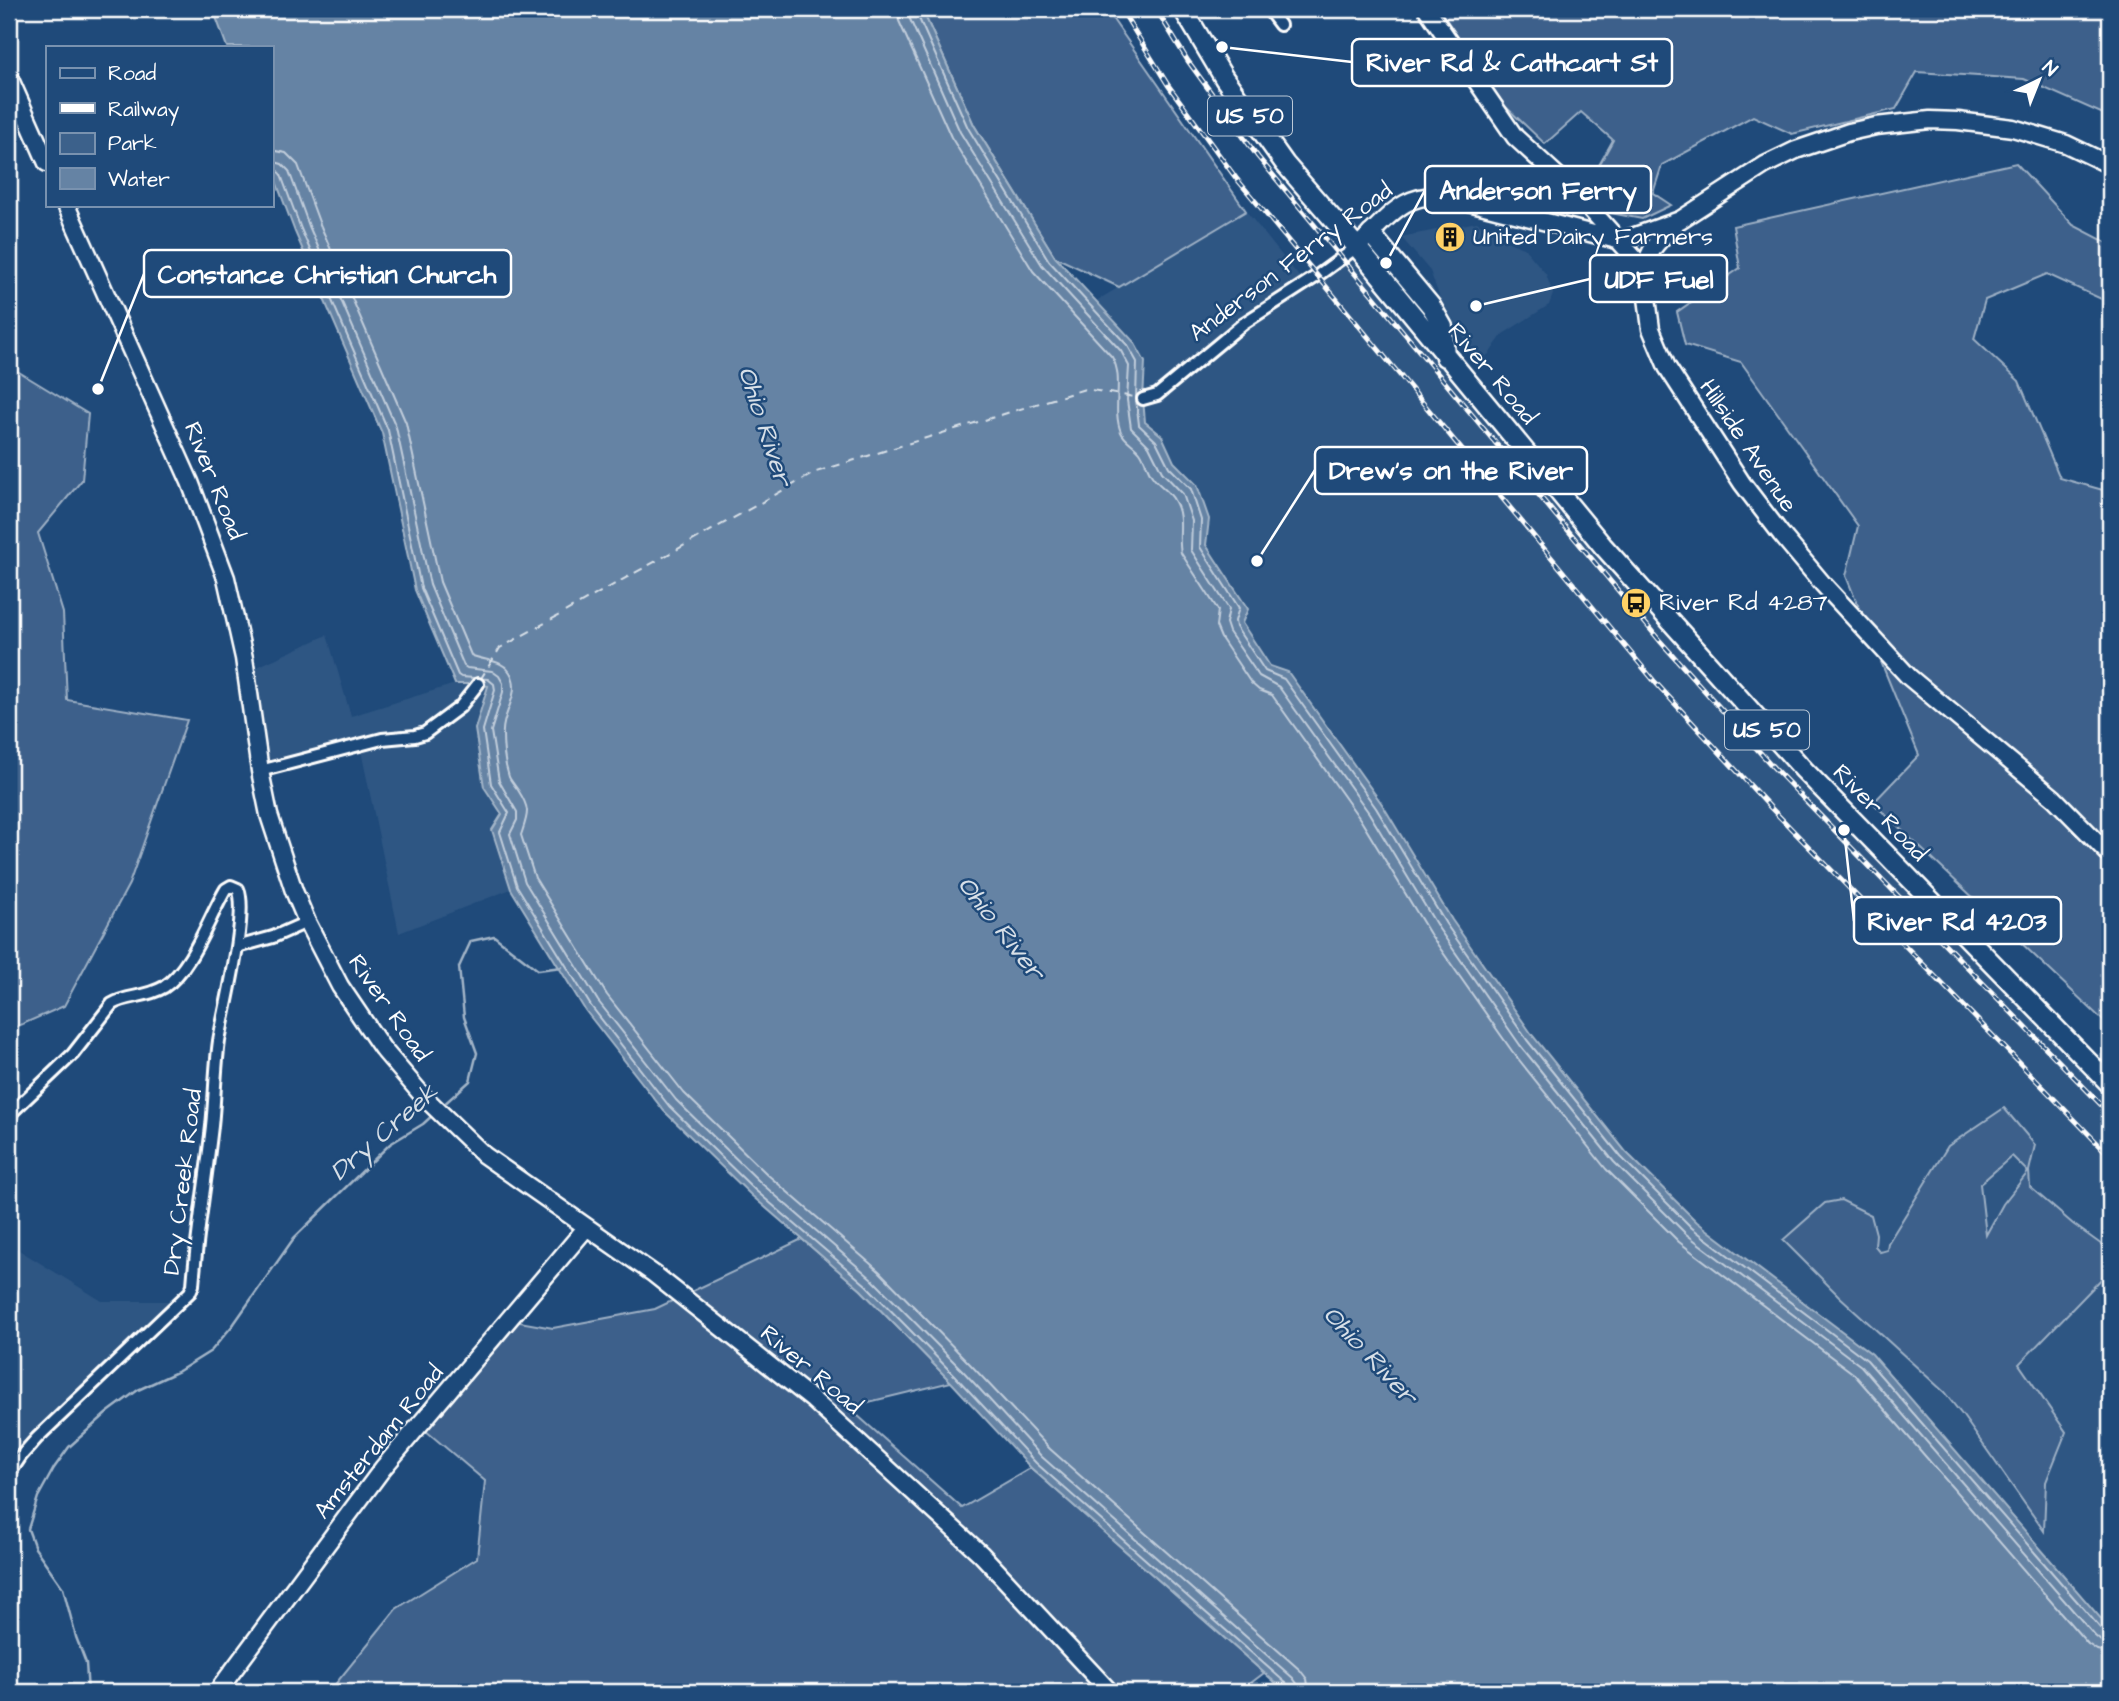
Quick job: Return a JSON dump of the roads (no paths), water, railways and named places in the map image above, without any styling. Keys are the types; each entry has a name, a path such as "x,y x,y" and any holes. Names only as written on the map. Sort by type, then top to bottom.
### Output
{"main road":[{"name":"River Road","path":"1183,9 1255,124 1603,546 1804,770 2110,1084"},
{"name":"Hillside Avenue","path":"1427,9 1515,137 1588,206 1637,261 1644,274 1651,329 1667,367 1742,483 1781,534 1839,602 1909,677 2054,798 2110,855"},
{"path":"9,77 46,161"},
{"path":"1644,274 1647,256 1656,243 1680,220 1766,165 1796,150 1849,132 1903,122 1958,121 2013,128 2066,144 2110,165"},
{"name":"Anderson Ferry Road","path":"1357,247 1401,204 1432,195 1450,197 1621,242"},
{"name":"River Road","path":"66,206 190,482 226,578 244,658 260,771 276,838 307,922 340,986 382,1048 423,1096 484,1155 654,1274 813,1399 981,1554 1110,1692"},
{"path":"1576,230 1585,218 1588,206"},
{"path":"1621,242 1680,220"},
{"path":"1371,234 1431,306 1443,327 1445,356"},
{"name":"Amsterdam Road","path":"217,1692 383,1468 586,1228"}],"street":[{"path":"1268,9 1280,25"},
{"name":"Anderson Ferry Road","path":"1143,399 1157,395 1244,323 1357,247"},
{"path":"260,771 382,739 425,733 460,707 478,684"},
{"name":"Dry Creek Road","path":"9,1115 73,1054 112,1004 148,995 166,986 173,979 196,948 223,895 231,886 235,886 240,892 237,947 219,1043 193,1285 190,1292 37,1438 21,1455 9,1474"},
{"path":"237,947 273,937 307,922"}],"water":[{"name":"Ohio River","path":"213,9 922,9 974,125 1055,257 1134,342 1145,362 1145,422 1162,436 1174,462 1197,485 1209,519 1206,545 1248,609 1242,623 1270,666 1288,672 1382,804 1452,920 1533,1036 1626,1152 1697,1222 1872,1354 2110,1629 2110,1692 1286,1692 1031,1468 861,1290 751,1195 664,1111 585,1010 511,889 492,830 502,814 484,787 475,729 488,686 455,684 415,590 382,433 295,232 273,173 273,46 227,46"}],"waterway":[{"name":"Dry Creek","path":"441,1107 470,1081 477,1053 464,1017 459,967 471,941 494,936 538,970 562,967"},
{"name":"Dry Creek","path":"88,1692 86,1663 63,1588 35,1548 28,1529 38,1497 54,1468 69,1447 107,1413 138,1390 179,1371 211,1351 233,1325 294,1238 390,1144 434,1114"}],"railway":[{"path":"1121,9 1168,85 1236,178 1655,682 1770,807 2110,1156"},
{"path":"1156,9 1188,61 1258,157 1660,641 1774,768 2110,1114"}],"place":[{"name":"River Rd & Cathcart St","path":"1222,47"},
{"name":"United Dairy Farmers","path":"1450,237"},
{"name":"Anderson Ferry","path":"1386,263"},
{"name":"UDF Fuel","path":"1476,306"},
{"name":"Constance Christian Church","path":"98,389"},
{"name":"Drew's on the River","path":"1257,561"},
{"name":"River Rd 4287","path":"1636,603"},
{"name":"River Rd 4203","path":"1844,830"}]}
